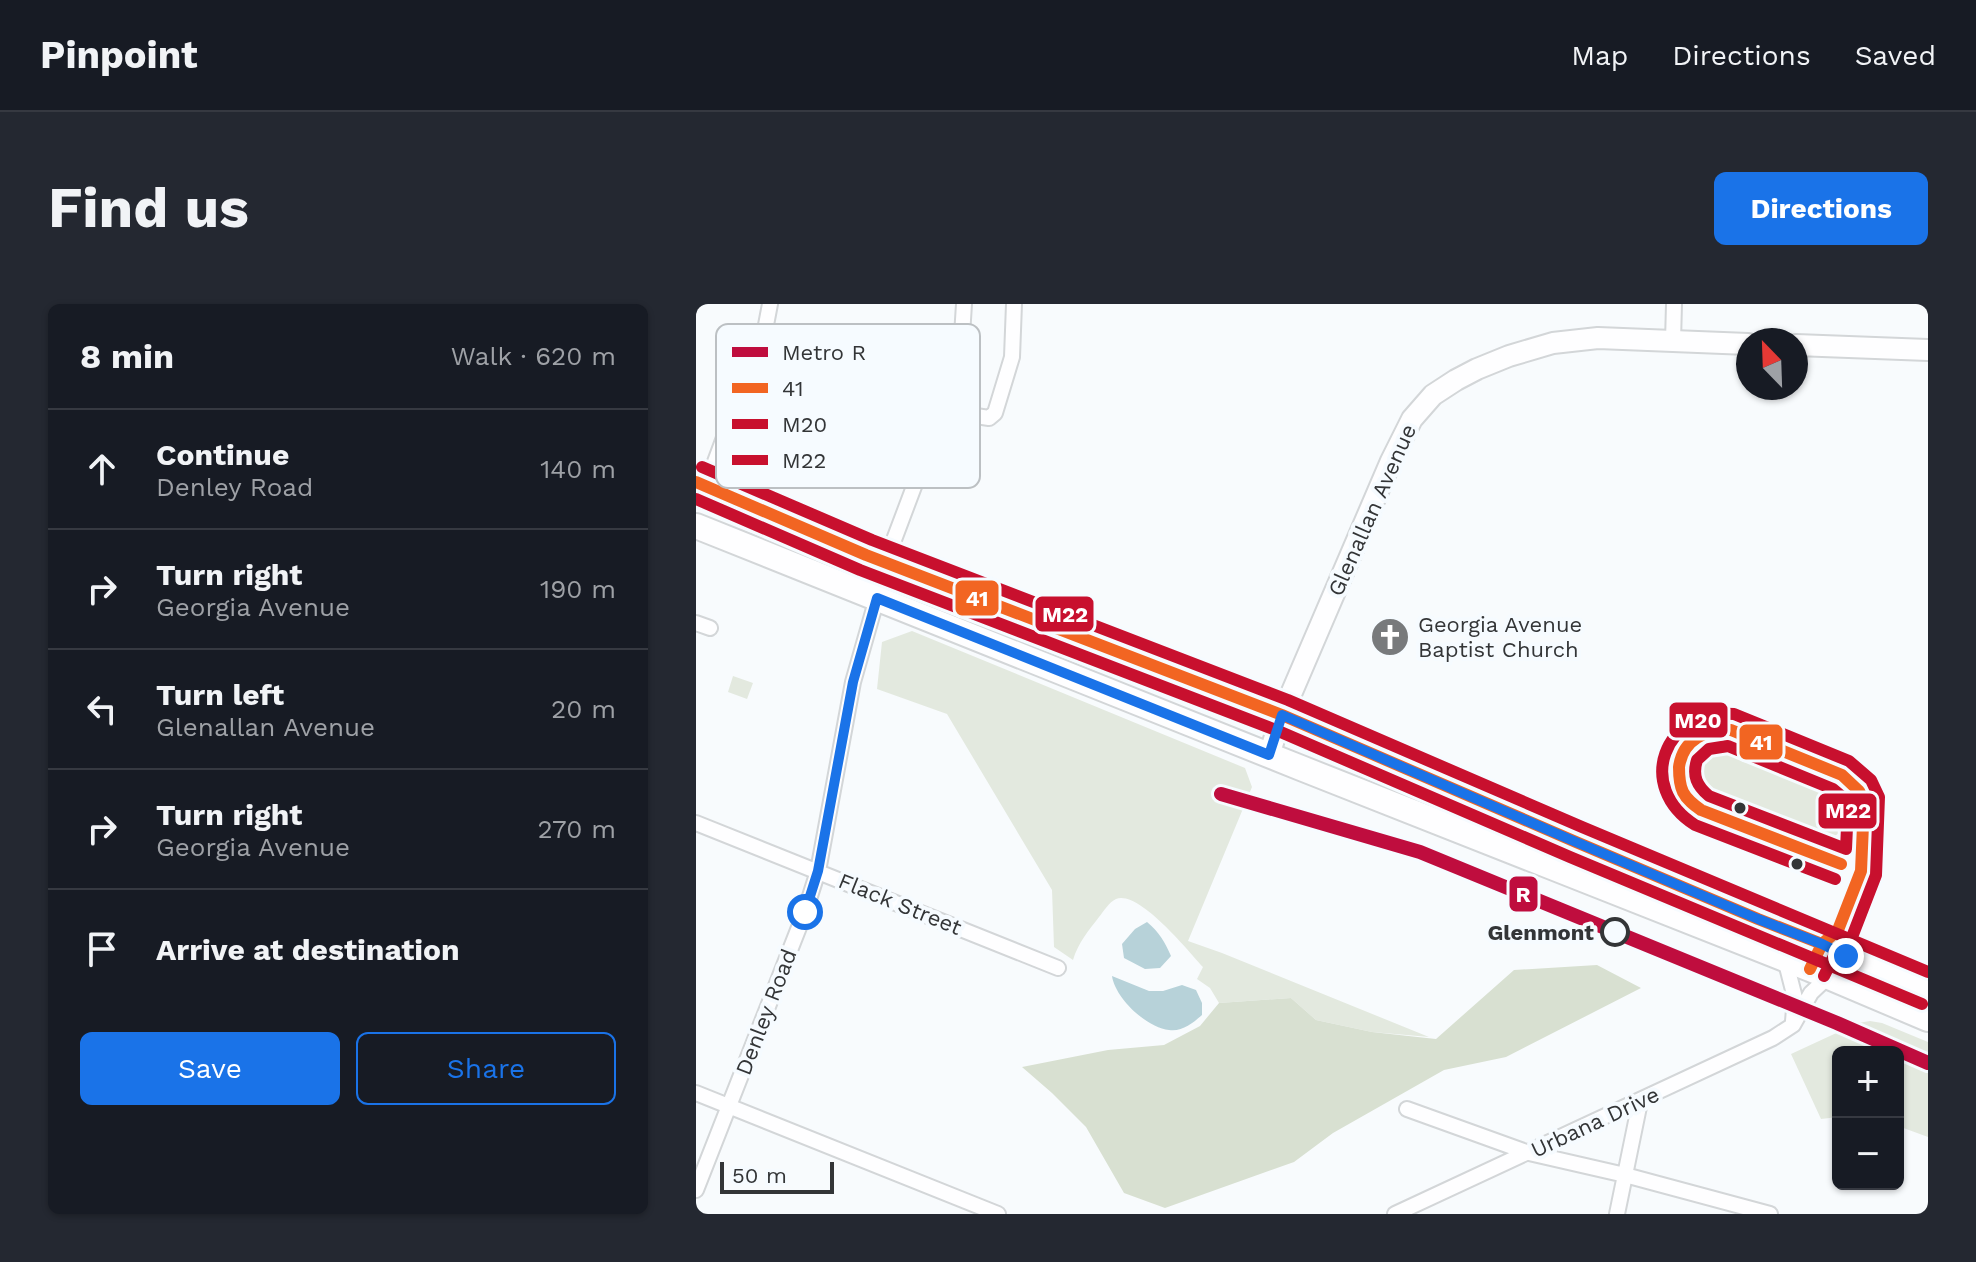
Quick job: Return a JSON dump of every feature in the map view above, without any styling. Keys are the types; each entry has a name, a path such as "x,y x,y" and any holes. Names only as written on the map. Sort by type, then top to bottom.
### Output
{"main road":[{"path":"701,484 866,555 1282,715 1928,989"},
{"path":"696,526 1785,959 1928,1019"}],"street":[{"path":"766,324 770,304"},
{"path":"963,324 964,304"},
{"path":"980,417 989,418 995,413 1012,357 1014,304"},
{"path":"1673,341 1674,304"},
{"name":"Glenallan Avenue","path":"1269,755 1282,715 1391,461 1412,419 1433,395 1477,369 1553,343 1598,338 1736,344"},
{"path":"1808,345 1928,350"},
{"path":"701,484 716,447"},
{"path":"886,561 913,488"},
{"name":"Denley Road","path":"696,1190 805,912 818,871 853,682 877,598"},
{"name":"Flack Street","path":"696,823 1058,968"},
{"path":"1785,959 1795,998 1793,1025"},
{"name":"Urbana Drive","path":"1395,1214 1773,1038 1793,1025 1811,993 1828,977"},
{"path":"696,1093 996,1214"},
{"path":"1617,1214 1640,1102"},
{"path":"1407,1109 1529,1153 1770,1214"}],"shaded area":[{"path":"912,631 1245,768 1252,787 1188,941 1429,1037 1372,1032 1316,1020 1291,998 1219,1003 1210,988 1197,979 1203,967 1150,912 1126,899 1111,902 1084,937 1073,960 1054,947 1052,890 947,714 877,689 882,642"},
{"path":"733,676 753,683 747,699 728,692"},
{"path":"1717,745 1736,745 1834,785 1851,808 1846,826 1831,837 1806,834 1769,822 1705,794 1697,778 1696,765 1702,754"},
{"path":"1858,1023 1882,1023 1928,1042 1928,1137 1904,1128 1904,1046 1832,1046 1832,1118 1821,1119 1791,1054"}],"green space":[{"path":"1597,965 1641,988 1506,1057 1444,1070 1333,1133 1294,1162 1165,1208 1124,1193 1086,1127 1022,1067 1108,1050 1164,1045 1200,1026 1219,1003 1291,998 1316,1020 1372,1032 1436,1039 1514,970"}],"water":[{"path":"1147,922 1171,956 1160,968 1145,969 1124,958 1122,944 1135,929"},
{"path":"1112,976 1149,991 1163,991 1182,985 1196,990 1202,1003 1202,1015 1178,1030 1160,1028 1133,1010 1114,985"}],"metro line":[{"name":"R","path":"1221,794 1420,852 1928,1063"}],"transit line":[{"name":"M22","path":"702,467 716,473"},
{"name":"41","path":"696,482 866,555 1282,715 1822,944"},
{"name":"M22","path":"751,488 872,540 1288,700 1928,972"},
{"name":"M20","path":"696,499 860,570 1276,730 1922,1004"},
{"name":"M20","path":"1824,976 1835,954 1852,937 1876,875 1879,797 1871,780 1849,761 1734,714 1709,716 1690,724 1675,737 1665,753 1662,772 1666,791 1677,809 1695,825 1835,879"},
{"name":"41","path":"1810,969 1822,944 1838,930 1861,871 1864,802 1859,791 1842,775 1731,730 1705,734 1685,749 1679,767 1680,783 1683,792 1698,808 1841,864"},
{"name":"M22","path":"1728,746 1833,789 1846,800 1846,849 1709,796 1697,780 1697,760 1709,749 1728,746"}],"place":[{"name":"Georgia Avenue Baptist Church","path":"1390,637"},
{"name":"Glenmont","path":"1615,932"}],"route":[{"path":"805,912 818,871 853,682 877,598 1269,755 1282,715 1846,956"}]}
